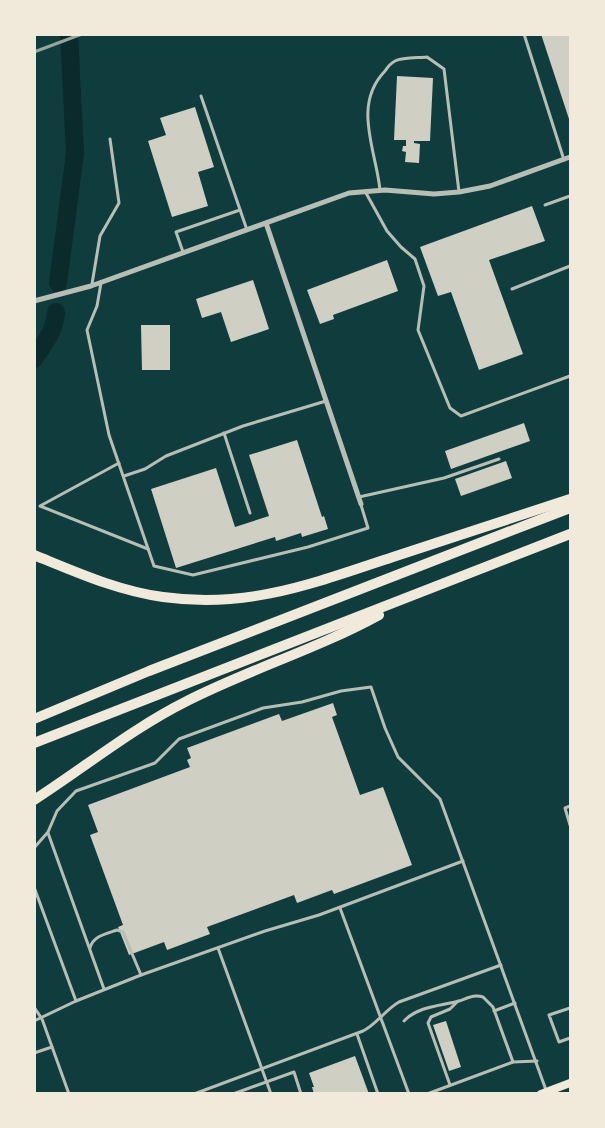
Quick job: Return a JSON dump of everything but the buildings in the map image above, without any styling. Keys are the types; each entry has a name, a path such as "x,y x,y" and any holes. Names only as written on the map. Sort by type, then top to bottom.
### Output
{"highway":[{"path":"34,555 95,580 143,594 166,598 206,600 252,598 312,584 570,499"},
{"path":"34,719 149,670 570,508"},
{"path":"34,743 570,534"},
{"path":"34,801 120,741 185,702 339,636 412,596"}],"main road":[{"path":"545,1093 570,1083"}],"street":[{"path":"34,301 101,283 349,193 380,190 435,194 459,192 490,186 570,157"},
{"path":"266,223 360,500"}],"lane":[{"path":"524,34 564,160"},
{"path":"380,190 378,169 367,122 368,99 377,79 395,61 427,57 444,69 459,192"},
{"path":"201,96 247,230"},
{"path":"91,286 100,236 119,203 110,139"},
{"path":"365,191 387,231 415,259 424,286 418,330 450,408 460,416 570,376"},
{"path":"545,205 570,196"},
{"path":"183,253 176,232 240,210"},
{"path":"512,289 570,266"},
{"path":"101,283 97,306 87,330 109,435 154,566 193,575 308,547 368,528 360,500 444,478 499,459"},
{"path":"124,476 145,469 166,456 224,434 326,401"},
{"path":"224,434 250,513"},
{"path":"119,463 40,506 148,549"},
{"path":"34,848 48,832 57,811 76,791 155,763 178,740 262,708 371,687 398,757 440,799 537,1061 545,1093"},
{"path":"570,806 565,808 570,825"},
{"path":"48,832 104,989"},
{"path":"34,1027 38,1020 104,989 340,908 463,861"},
{"path":"35,889 76,1001"},
{"path":"340,908 409,1094"},
{"path":"90,950 95,939 120,931 126,936 141,975"},
{"path":"218,948 271,1094"},
{"path":"194,1094 357,1034 372,1027 399,1002 501,965"},
{"path":"404,1022 413,1014 442,1003 480,996 488,1001 494,1011 513,1062"},
{"path":"450,1085 428,1023 431,1017 450,1009 458,1001"},
{"path":"494,1011 515,1003"},
{"path":"34,1007 69,1094"},
{"path":"570,1008 549,1015 559,1042 570,1038"},
{"path":"357,1034 378,1094"},
{"path":"34,1053 52,1047"},
{"path":"427,1094 513,1062 537,1061"},
{"path":"233,1094 294,1072 301,1094"}],"waterway":[{"path":"58,283 75,153 69,34"},
{"path":"34,359 51,331 56,312"}],"railway":[{"path":"34,52 82,34"}]}
